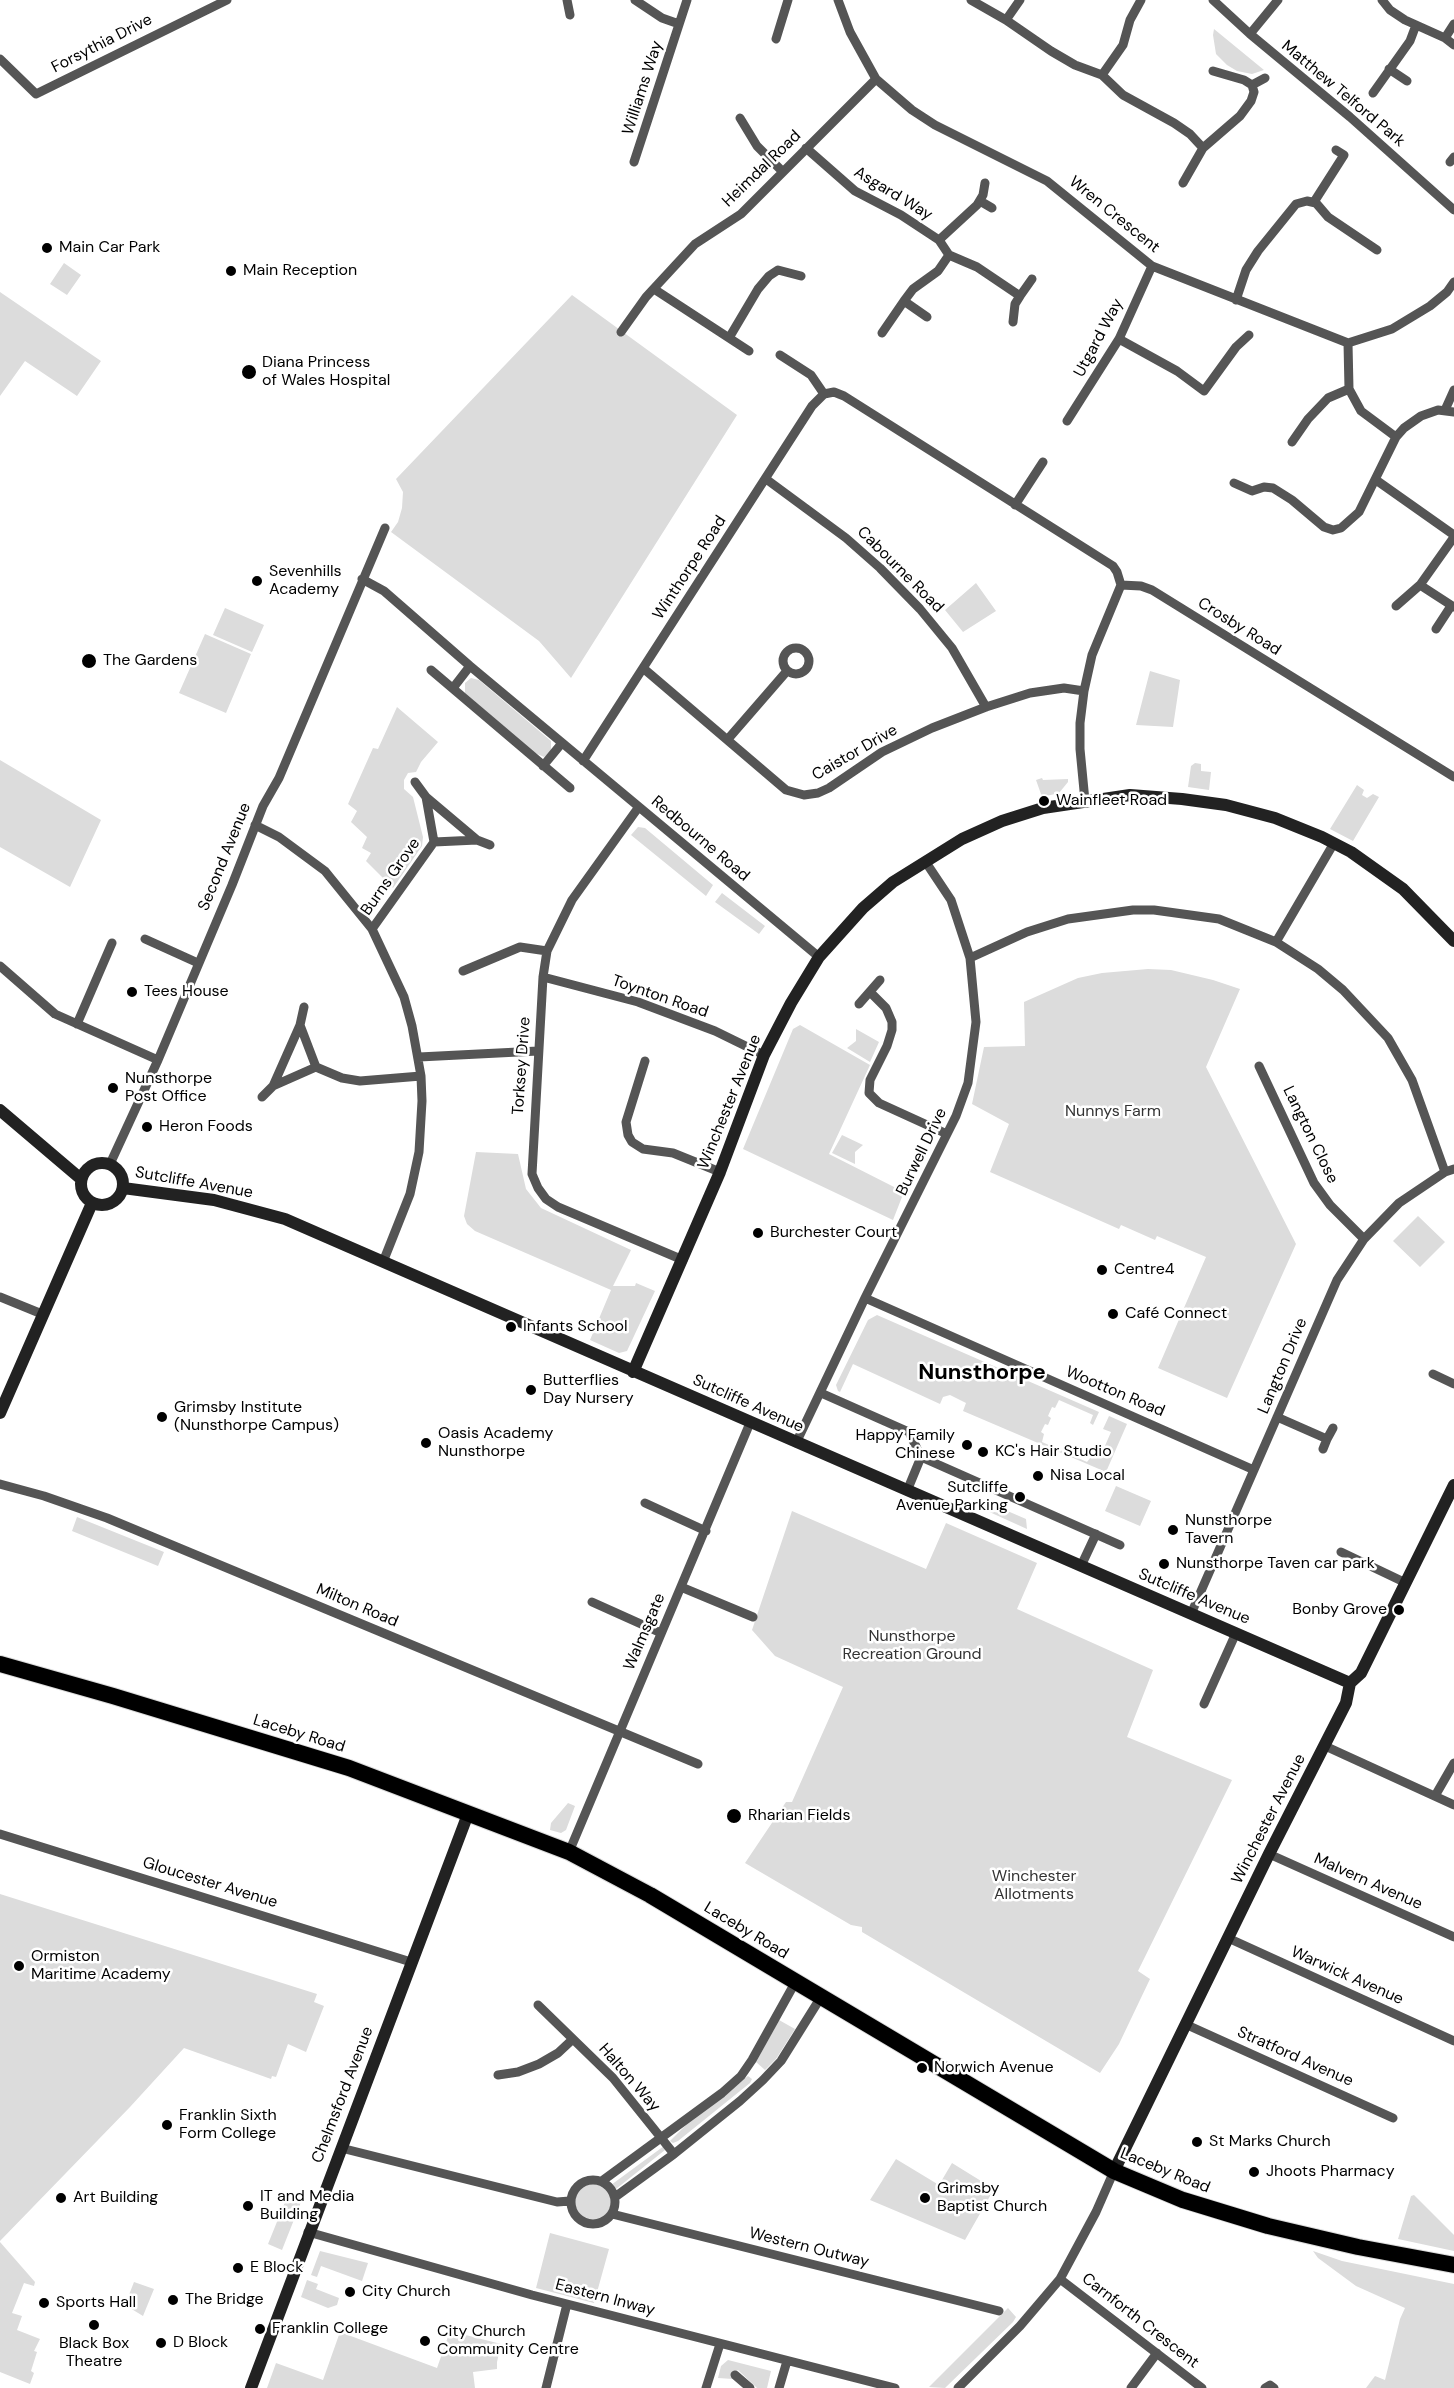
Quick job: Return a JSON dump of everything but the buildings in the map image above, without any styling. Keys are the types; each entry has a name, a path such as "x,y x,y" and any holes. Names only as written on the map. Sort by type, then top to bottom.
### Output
{"highway":[{"name":"Laceby Road","path":"0,1664 349,1768 569,1852 642,1890 1114,2171 1184,2200 1268,2226 1358,2247 1454,2265"}],"street":[{"name":"Forsythia Drive","path":"0,59 36,94 227,0"},
{"path":"567,0 570,15"},
{"name":"Williams Way","path":"635,0 662,18 679,24"},
{"name":"Williams Way","path":"634,162 687,0"},
{"path":"776,39 788,0"},
{"name":"Wren Crescent","path":"838,0 850,32 876,79 912,110 935,125 1020,166 1061,190 1100,226 1152,266 1348,343"},
{"path":"970,0 1006,20 1075,65 1102,75 1123,95 1174,123 1190,134 1203,148"},
{"path":"1006,20 1020,0"},
{"path":"1102,75 1123,45 1130,20 1141,0"},
{"name":"Matthew Telford Park","path":"1213,0 1454,210"},
{"path":"1250,34 1278,0"},
{"path":"1382,0 1390,10 1454,45"},
{"path":"1444,38 1454,24"},
{"path":"1372,93 1410,41 1416,25"},
{"path":"1389,69 1407,81"},
{"path":"1213,71 1251,84 1265,78"},
{"name":"Heimdal Road","path":"621,332 646,297 695,244 741,214 876,79"},
{"path":"1183,183 1203,148 1240,116 1251,101 1254,92 1251,84"},
{"path":"741,118 757,146 783,172"},
{"name":"Asgard Way","path":"806,148 855,191 901,215 939,240 949,255"},
{"path":"1314,202 1344,155 1336,150"},
{"path":"985,183 980,201 992,208"},
{"name":"Asgard Way","path":"939,240 980,201"},
{"path":"1314,202 1328,218 1377,250"},
{"path":"1236,300 1246,270 1283,218 1296,204 1314,202"},
{"path":"882,333 913,289 938,271 949,255 977,267 1020,296"},
{"name":"Utgard Way","path":"1068,421 1119,339 1152,266"},
{"path":"729,338 758,289 769,276 778,270 801,276"},
{"path":"1013,322 1015,304 1032,279"},
{"path":"1396,437 1361,411 1349,389 1348,343 1392,328 1430,306 1454,282"},
{"path":"654,289 749,351"},
{"path":"904,301 927,317"},
{"path":"1119,339 1177,371 1204,391 1236,347 1250,335"},
{"path":"780,356 811,375 824,394 834,392 844,396 1113,566 1118,572 1121,585 1095,646 1084,691 1080,749 1085,801"},
{"path":"1292,442 1308,419 1328,398 1349,389"},
{"path":"1234,483 1252,491 1264,486 1273,488 1292,500 1317,522 1333,530 1348,524 1359,512 1396,437 1412,421 1421,416 1449,411 1454,390"},
{"name":"Winthorpe Road","path":"583,761 812,406 824,394"},
{"path":"1015,505 1043,462"},
{"name":"Cabourne Road","path":"766,479 846,537 920,609 952,648 986,707"},
{"path":"1376,480 1454,536 1420,585 1396,606"},
{"name":"Second Avenue","path":"110,1164 158,1060 263,806 279,778 385,528"},
{"name":"Redbourne Road","path":"362,579 384,591 638,808 819,957"},
{"name":"Crosby Road","path":"1121,585 1141,586 1152,590 1454,777"},
{"path":"1420,585 1452,606 1436,629"},
{"path":"453,688 470,666"},
{"name":"Caistor Drive","path":"643,668 786,790 811,795 829,788 882,752 932,728 986,707 1036,692 1064,688 1084,691"},
{"path":"431,670 570,788"},
{"path":"728,739 787,671"},
{"path":"543,766 562,743"},
{"name":"Burns Grove","path":"415,782 426,797 477,840 490,845"},
{"name":"Winchester Avenue","path":"633,1372 720,1172 764,1055 819,957 863,908 893,882 962,839 1002,821 1043,808 1130,795 1182,798 1226,806 1275,818 1351,852 1403,889 1454,941"},
{"name":"Burns Grove","path":"372,929 434,842 426,797"},
{"name":"Torksey Drive","path":"638,808 572,900 548,951 543,977 532,1174 546,1199 558,1207 683,1260"},
{"path":"255,825 279,837 325,871 372,929 404,998 419,1057 421,1076 419,1152 410,1194 383,1262"},
{"name":"Burns Grove","path":"434,842 477,840"},
{"path":"1276,942 1334,843"},
{"name":"Burwell Drive","path":"796,1443 962,1103 968,1083 976,1022 970,958 951,900 925,861"},
{"path":"970,958 1027,932 1068,919 1122,910 1155,910 1198,915 1240,926 1276,942 1318,969 1343,990 1388,1038 1412,1080 1449,1170"},
{"path":"145,939 198,963"},
{"path":"77,1024 112,943"},
{"path":"463,971 520,947 548,951"},
{"path":"0,966 55,1014 158,1060"},
{"name":"Toynton Road","path":"543,977 638,1002 715,1031 764,1055"},
{"path":"859,1004 880,980"},
{"path":"870,992 886,1008 892,1022 892,1030 887,1046 870,1080 869,1093 879,1103 947,1134"},
{"path":"262,1097 273,1086 300,1025 304,1007"},
{"path":"300,1025 316,1067 342,1078 360,1081 421,1076"},
{"path":"419,1057 538,1051"},
{"path":"645,1062 626,1122 628,1135 632,1142 643,1149 673,1153 720,1172"},
{"name":"Langton Close","path":"1259,1065 1314,1183 1330,1205 1364,1239"},
{"path":"273,1086 316,1067"},
{"path":"0,1110 81,1179"},
{"path":"110,1164 120,1174 123,1188 120,1195 109,1204 92,1203 82,1192 81,1179 92,1165 110,1164"},
{"name":"Langton Drive","path":"1191,1614 1337,1280 1364,1239 1399,1203 1449,1170"},
{"name":"Sutcliffe Avenue","path":"123,1188 214,1200 285,1220 1350,1683"},
{"path":"0,1413 92,1203"},
{"path":"0,1297 42,1314"},
{"name":"Wootton Road","path":"865,1298 1254,1470"},
{"path":"1433,1374 1454,1384"},
{"path":"821,1393 909,1432 921,1457 1120,1545"},
{"path":"1277,1417 1325,1444 1334,1428"},
{"name":"Walmsgate","path":"569,1852 750,1423"},
{"path":"907,1491 921,1457"},
{"name":"Milton Road","path":"0,1484 44,1496 107,1518 698,1764"},
{"name":"Winchester Avenue","path":"1114,2171 1269,1854 1325,1746 1346,1702 1350,1683 1361,1673 1452,1494"},
{"path":"645,1503 706,1531"},
{"path":"1081,1566 1096,1534"},
{"path":"1341,1552 1406,1583"},
{"path":"681,1587 753,1617"},
{"path":"592,1602 661,1633"},
{"path":"1204,1704 1236,1633"},
{"path":"1325,1746 1454,1805"},
{"path":"1435,1796 1454,1763"},
{"name":"Chelmsford Avenue","path":"251,2388 308,2232 468,1814"},
{"name":"Gloucester Avenue","path":"0,1834 411,1962"},
{"name":"Malvern Avenue","path":"1269,1854 1454,1937"},
{"name":"Warwick Avenue","path":"1228,1938 1454,2041"},
{"path":"602,2181 722,2093 748,2068 796,1981"},
{"path":"615,2197 740,2102 781,2061 820,1997"},
{"name":"Halton Way","path":"538,2005 613,2078 661,2138"},
{"name":"Stratford Avenue","path":"1185,2024 1393,2118"},
{"path":"498,2075 518,2072 539,2064 558,2053 573,2039"},
{"path":"748,2068 762,2080"},
{"path":"661,2138 674,2154"},
{"path":"341,2148 557,2202 570,2201"},
{"path":"958,2388 1020,2326 1060,2279 1096,2212 1114,2171"},
{"path":"596,2179 602,2181 608,2185 615,2197 612,2214 600,2223 586,2223 575,2215 570,2201 572,2193 583,2182 596,2179"},
{"name":"Western Outway","path":"612,2214 999,2311"},
{"name":"Eastern Inway","path":"308,2232 567,2304 895,2388"},
{"name":"Carnforth Crescent","path":"1060,2279 1202,2388"},
{"path":"546,2388 567,2304"},
{"path":"706,2388 720,2344"},
{"path":"1131,2388 1157,2353"},
{"path":"779,2388 787,2361"},
{"path":"735,2375 750,2388"},
{"path":"1265,2388 1270,2385 1274,2388"}],"green space":[{"path":"1214,29 1264,70 1252,74 1237,71 1227,65 1216,54"},
{"path":"64,263 81,275 67,295 50,284"},
{"path":"0,292 101,361 77,396 25,361 0,396"},
{"path":"572,295 737,415 571,678 539,641 391,532 398,522 402,508 403,492 396,479"},
{"path":"976,583 996,611 963,632 945,610"},
{"path":"225,608 264,625 252,652 213,635"},
{"path":"205,634 251,654 226,713 179,693"},
{"path":"1150,671 1180,680 1173,727 1136,725"},
{"path":"471,678 479,680 551,741 551,752 544,757 533,752 465,693 465,683"},
{"path":"397,707 438,742 421,762 416,772 408,773 404,780 404,789 413,797 423,837 422,846 393,888 366,861 371,853 362,848 367,837 351,822 357,811 348,804 373,748 378,749"},
{"path":"0,760 101,820 70,887 0,847"},
{"path":"1195,763 1201,764 1201,771 1211,772 1209,790 1188,787 1191,766"},
{"path":"1042,778 1043,780 1068,779 1068,782 1059,793 1042,797 1036,780"},
{"path":"1357,785 1364,790 1362,795 1367,798 1373,794 1379,797 1353,841 1330,829"},
{"path":"638,827 645,828 713,885 706,896 631,835"},
{"path":"722,893 765,926 759,934 715,902"},
{"name":"Nunnys Farm","path":"1148,969 1171,970 1240,989 1206,1067 1296,1244 1227,1398 1158,1368 1206,1257 1157,1236 1155,1240 1121,1225 1119,1229 990,1172 1009,1124 972,1104 984,1047 1025,1046 1024,1002 1078,978 1102,973"},
{"path":"800,1025 870,1065 829,1154 900,1190 902,1197 893,1220 743,1149 793,1029"},
{"path":"856,1029 879,1042 870,1062 847,1048 856,1041"},
{"path":"842,1135 863,1145 855,1152 855,1164 832,1153"},
{"path":"476,1152 518,1154 526,1189 541,1208 631,1250 613,1286 635,1286 636,1283 655,1291 627,1351 619,1353 590,1340 611,1290 475,1231 467,1224 464,1216"},
{"path":"1418,1216 1445,1242 1420,1267 1393,1241"},
{"path":"877,1315 1099,1412 1093,1425 1090,1423 1093,1415 1059,1400 1055,1408 1052,1407 1048,1416 1051,1418 1048,1425 1045,1424 1041,1432 1044,1434 1042,1442 1087,1462 1094,1453 1101,1455 1111,1432 1103,1429 1109,1416 1127,1424 1106,1472 963,1411 966,1403 950,1395 943,1397 940,1404 853,1364 840,1392 838,1391 836,1385 868,1320"},
{"path":"1116,1486 1151,1501 1140,1526 1105,1511"},
{"path":"982,1500 1026,1519 1027,1529 974,1505"},
{"path":"792,1511 926,1569 946,1523 1037,1563 1017,1609 1153,1670 1127,1737 1232,1780 1138,1971 1150,1979 1119,2044 1100,2073 862,1932 862,1927 851,1925 745,1863 786,1802 792,1802 843,1687 775,1656 752,1630"},
{"path":"77,1517 164,1552 158,1566 72,1531"},
{"path":"568,1803 575,1806 566,1830 561,1833 550,1830 551,1823"},
{"path":"0,1894 317,1994 314,2002 324,2006 306,2052 288,2044 276,2077 272,2076 271,2079 184,2048 0,2241"},
{"path":"779,2020 795,2029 776,2059 765,2070 756,2062"},
{"path":"748,2076 752,2079 750,2083 678,2141 673,2143 670,2141 687,2124"},
{"path":"664,2146 665,2150 616,2189 611,2185"},
{"path":"896,2159 939,2185 952,2163 994,2189 965,2240 870,2200"},
{"path":"593,2184 606,2189 611,2202 606,2215 593,2220 580,2215 575,2202 580,2189"},
{"path":"1414,2195 1454,2235 1454,2251 1398,2239 1411,2196"},
{"path":"287,2197 301,2202 282,2250 268,2244"},
{"path":"550,2233 609,2249 594,2303 536,2288"},
{"path":"0,2242 35,2282 34,2286 24,2283 12,2313 22,2316 17,2330 40,2339 34,2351 37,2352 31,2371 34,2373 30,2384 0,2372"},
{"path":"320,2251 368,2263 362,2281 321,2266 317,2277 311,2275"},
{"path":"1313,2251 1342,2261 1454,2284 1454,2388 1366,2388 1375,2376 1385,2380 1400,2319 1405,2308 1356,2286 1318,2258"},
{"path":"307,2280 318,2284 316,2289 339,2298 337,2305 328,2308 301,2297"},
{"path":"134,2282 154,2289 143,2316 125,2305"},
{"path":"1008,2308 1016,2317 1013,2322 945,2388 929,2387"},
{"path":"450,2331 501,2344 497,2369 473,2372 475,2388 267,2388 276,2363 323,2380 340,2332 437,2368"},
{"path":"728,2360 771,2371 767,2388 757,2388 738,2370 730,2376 733,2379 718,2378 721,2366"}],"place":[{"name":"Main Car Park","path":"47,248"},
{"name":"Main Reception","path":"231,271"},
{"name":"Diana Princess of Wales Hospital","path":"249,372"},
{"name":"Sevenhills Academy","path":"257,581"},
{"name":"The Gardens","path":"89,661"},
{"name":"Wainfleet Road","path":"1044,801"},
{"name":"Tees House","path":"132,992"},
{"name":"Nunsthorpe Post Office","path":"113,1088"},
{"name":"Heron Foods","path":"147,1127"},
{"name":"Burchester Court","path":"758,1233"},
{"name":"Centre4","path":"1102,1270"},
{"name":"Café Connect","path":"1113,1314"},
{"name":"Infants School","path":"511,1327"},
{"name":"Butterflies Day Nursery","path":"531,1390"},
{"name":"Grimsby Institute (Nunsthorpe Campus)","path":"162,1417"},
{"name":"Oasis Academy Nunsthorpe","path":"426,1443"},
{"name":"Happy Family Chinese","path":"967,1445"},
{"name":"KC's Hair Studio","path":"983,1452"},
{"name":"Nisa Local","path":"1038,1476"},
{"name":"Sutcliffe Avenue Parking","path":"1020,1497"},
{"name":"Nunsthorpe Tavern","path":"1173,1530"},
{"name":"Nunsthorpe Taven car park","path":"1164,1564"},
{"name":"Bonby Grove","path":"1399,1610"},
{"name":"Rharian Fields","path":"734,1816"},
{"name":"Ormiston Maritime Academy","path":"19,1966"},
{"name":"Norwich Avenue","path":"922,2068"},
{"name":"Franklin Sixth Form College","path":"167,2125"},
{"name":"St Marks Church","path":"1197,2142"},
{"name":"Jhoots Pharmacy","path":"1254,2172"},
{"name":"Art Building","path":"61,2198"},
{"name":"Grimsby Baptist Church","path":"925,2198"},
{"name":"IT and Media Building","path":"248,2206"},
{"name":"E Block","path":"238,2268"},
{"name":"City Church","path":"350,2292"},
{"name":"The Bridge","path":"173,2300"},
{"name":"Sports Hall","path":"44,2303"},
{"name":"Black Box Theatre","path":"94,2325"},
{"name":"Franklin College","path":"260,2329"},
{"name":"City Church Community Centre","path":"425,2341"},
{"name":"D Block","path":"161,2343"}],"district":[{"name":"Nunsthorpe","path":"982,1373"}],"park label":[{"name":"Nunsthorpe Recreation Ground","path":"912,1646"},
{"name":"Winchester Allotments","path":"1034,1886"}]}
